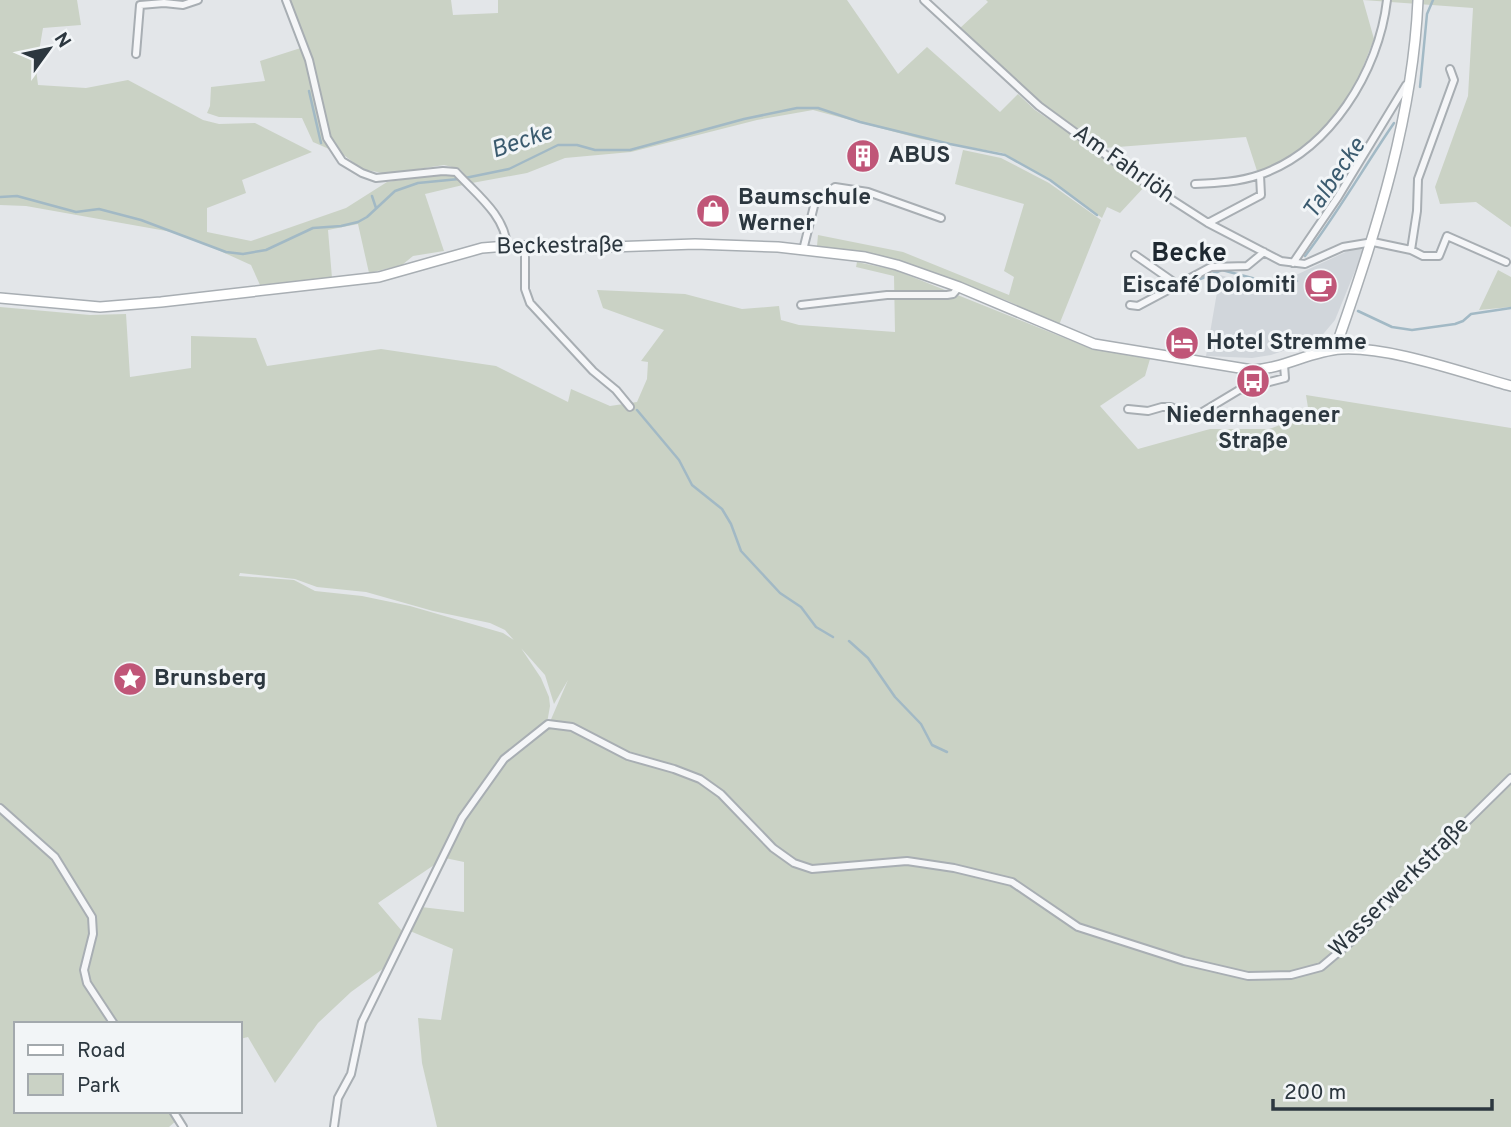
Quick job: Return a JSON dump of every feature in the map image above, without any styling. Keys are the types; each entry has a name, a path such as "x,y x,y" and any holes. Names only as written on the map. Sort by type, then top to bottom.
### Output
{"main road":[{"path":"1418,0 1413,72 1373,242 1340,335 1340,349 1366,349 1511,386"},
{"name":"Beckestraße","path":"0,298 100,307 379,277 482,248 525,245 611,247 695,244 803,250 876,259 959,287 1094,344 1252,370 1284,365 1340,349"}],"street":[{"path":"136,54 140,5 183,5 198,0"},
{"path":"286,0 309,60 327,138 342,161 376,178 443,171 458,174 498,218 506,236 507,246"},
{"name":"Am Fahrlöh","path":"924,0 1039,106 1132,174 1208,223 1280,261 1293,263"},
{"name":"Am Fahrlöh","path":"1195,184 1229,182 1261,175 1312,143 1350,103 1371,64 1385,19 1387,0"},
{"path":"1411,250 1418,211 1418,180 1454,80 1450,69"},
{"path":"1293,263 1338,197 1413,72"},
{"path":"1208,223 1261,195 1261,175"},
{"path":"803,250 815,202 835,187 868,192 941,218"},
{"path":"1293,263 1314,262 1343,247 1373,242 1411,250 1423,256 1439,256 1447,236 1506,262"},
{"path":"525,245 525,289 530,303 593,371 616,390 629,407"},
{"path":"1130,305 1139,306 1211,267 1247,266 1264,253"},
{"path":"1135,255 1178,285"},
{"path":"801,305 887,295 947,295 953,294 959,287"},
{"path":"1128,409 1148,411 1171,407 1194,417 1239,390 1285,378 1284,365"},
{"name":"Wasserwerkstraße","path":"334,1127 338,1098 351,1074 362,1022 462,818 504,759 548,724 572,727 628,756 700,779 721,794 773,848 794,863 812,869 907,861 954,868 1012,882 1078,927 1184,961 1248,976 1291,975 1321,967 1353,940 1511,778"},
{"path":"0,808 55,857 92,917 93,934 84,970 87,983 113,1022"}],"shaded area":[{"path":"1352,249 1364,249 1335,320 1319,339 1271,355 1252,358 1206,356 1220,275 1273,290 1287,288 1296,275"}],"green space":[{"path":"0,0 77,0 81,25 43,28 36,69 38,85 86,88 128,80 203,120 219,124 255,123 312,152 242,180 246,193 207,208 207,232 251,241 346,208 387,182 441,174 454,175 463,185 425,194 444,251 413,256 402,265 369,273 358,224 328,230 332,278 260,285 251,265 172,232 26,206 0,205"},
{"path":"290,0 451,0 453,15 498,13 498,0 847,0 898,74 927,47 1000,112 1018,94 1035,110 1146,185 1120,213 1107,207 1102,218 1050,180 1003,153 921,139 813,110 757,120 631,152 565,158 527,173 472,183 460,169 444,165 387,174 362,169 345,156 313,142 302,118 219,117 207,113 211,87 265,81 260,61 307,46"},
{"path":"986,0 1363,0 1374,39 1349,102 1310,142 1291,157 1258,174 1246,137 1105,148 1040,102 959,29 988,2"},
{"path":"1363,0 1511,0 1511,227 1476,202 1440,204 1435,187 1468,96 1473,8"},
{"path":"963,150 1001,158 1049,183 1101,220 1059,325 1008,301 897,260 817,246 818,235 903,252 1009,295 1014,277 1004,271 1024,204 955,184"},
{"path":"857,262 895,270 1092,349 1150,359 1145,376 1100,406 1138,449 1210,429 1269,429 1309,414 1306,395 1511,428 1511,1127 437,1127 422,1063 418,1018 441,1020 453,949 410,931 421,907 464,912 464,862 445,858 455,839 476,802 501,769 531,739 549,727 571,729 626,758 632,758 573,725 549,724 568,680 554,704 545,675 521,648 541,678 549,697 547,723 502,757 461,817 440,861 378,903 402,931 384,968 351,992 318,1023 275,1083 248,1037 242,1038 242,1022 114,1022 94,994 87,978 86,960 93,933 92,917 56,856 0,807 0,307 90,315 126,314 130,377 191,368 191,336 256,338 267,366 381,349 496,366 568,402 571,389 610,406 637,402 647,379 648,362 641,361 664,330 603,308 597,290 685,294 742,309 779,306 781,320 799,325 895,332 894,276 856,267","holes":["240,573 295,579 317,587 366,592 433,611 490,623 505,630 514,640 503,633 410,606 362,596 315,591 294,580 239,576"]},
{"path":"1498,270 1511,277 1511,307 1479,310"},
{"path":"0,809 47,850 71,884 93,925 87,947 87,983 112,1022 14,1022 14,1113 172,1113 177,1120 169,1127 0,1127"}],"waterway":[{"name":"Talbecke","path":"1420,87 1427,14 1433,0"},
{"path":"309,91 321,143"},
{"name":"Becke","path":"465,178 509,169 558,145 577,145 595,150 630,150 744,119 797,108 818,108 860,122 1005,155 1050,180 1097,215"},
{"name":"Talbecke","path":"1305,256 1394,123"},
{"name":"Becke","path":"0,197 17,196 76,212 99,209 141,220 226,252 243,254 266,250 313,228 358,222 395,191 418,183 459,179"},
{"path":"372,196 376,208"},
{"name":"Becke","path":"1193,282 1222,270 1271,283 1285,275 1297,281"},
{"path":"1358,311 1392,327 1412,330 1455,324 1471,314 1511,308"},
{"path":"637,410 679,460 692,485 722,509 741,551 780,593 801,607 816,627 833,637"},
{"path":"849,641 868,658 895,697 921,724 932,745 947,752"}],"place":[{"name":"ABUS","path":"863,156"},
{"name":"Baumschule Werner","path":"713,211"},
{"name":"Eiscafé Dolomiti","path":"1321,286"},
{"name":"Hotel Stremme","path":"1182,343"},
{"name":"Niedernhagener Straße","path":"1253,381"},
{"name":"Brunsberg","path":"130,679"}],"district":[{"name":"Becke","path":"1189,254"}]}
